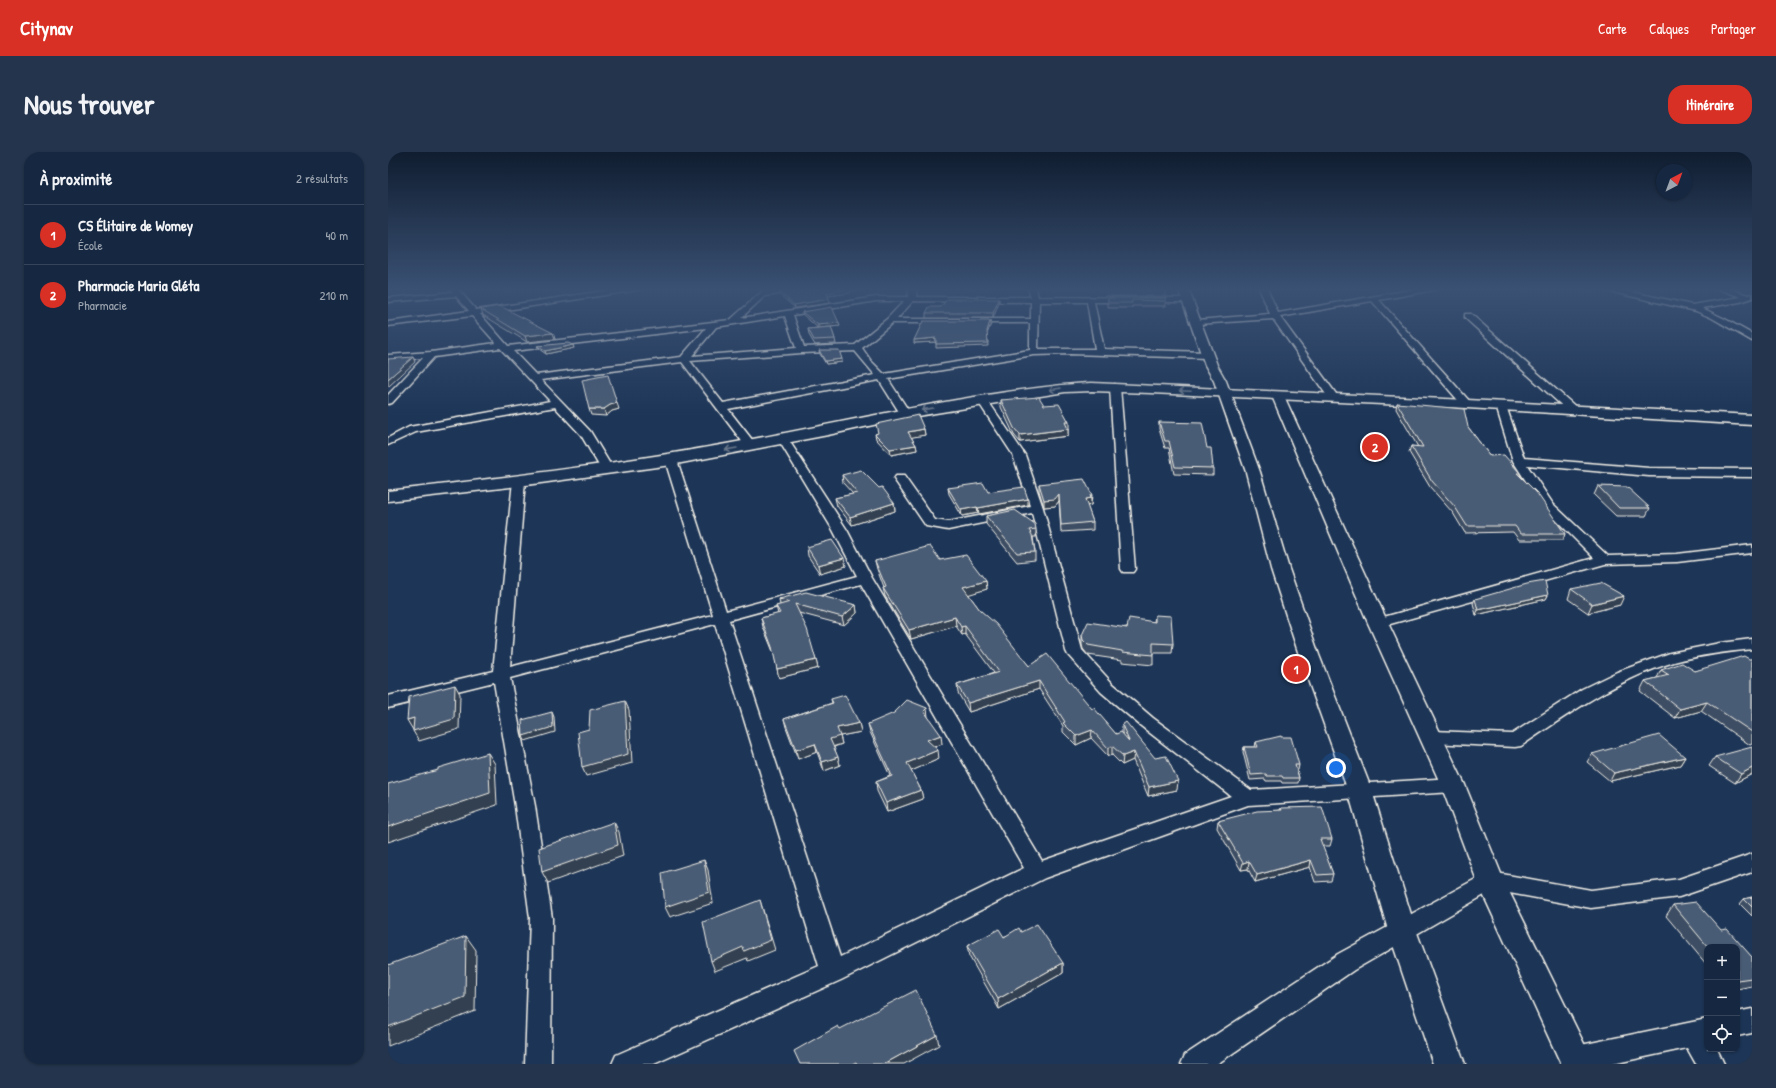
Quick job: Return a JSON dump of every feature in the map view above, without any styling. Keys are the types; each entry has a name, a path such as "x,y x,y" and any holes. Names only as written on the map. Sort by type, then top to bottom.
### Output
{"main road":[{"path":"388,496 519,481 671,460 751,446 904,414 982,400 1065,388 1115,387 1467,404 1752,420"}],"street":[{"path":"490,331 586,433 607,469"},
{"path":"388,358 431,355 660,331"},
{"path":"684,359 708,331"},
{"path":"794,331 801,350"},
{"path":"535,378 684,359 801,350 857,348 878,331"},
{"path":"1034,331 1034,352"},
{"path":"1096,331 1100,352"},
{"path":"1200,331 1253,472 1280,569 1309,655 1360,791 1402,930 1449,1064"},
{"path":"1285,331 1334,398"},
{"path":"1402,331 1467,404"},
{"path":"1484,331 1573,410"},
{"path":"1740,331 1750,336"},
{"path":"857,348 868,364 882,377 904,414"},
{"path":"720,407 882,377 1034,352 1070,351 1208,355"},
{"path":"388,401 431,355"},
{"path":"684,359 705,384 720,407 751,446"},
{"path":"1115,387 1128,569"},
{"path":"1278,396 1378,623 1453,785 1491,881 1577,1062 1700,1032 1711,1064"},
{"path":"982,400 1019,455 1037,508 1074,651 1107,688 1147,722 1247,798"},
{"path":"388,442 413,429 558,403"},
{"path":"1501,406 1519,461 1548,506 1604,560"},
{"path":"783,439 840,530 865,578 1036,872"},
{"path":"671,460 833,972"},
{"path":"1519,461 1649,472 1752,473"},
{"path":"900,479 931,523 948,526 1037,508"},
{"path":"519,481 501,676 525,806 541,918 538,1064"},
{"path":"1378,623 1604,560 1677,558 1752,549"},
{"path":"388,702 501,676 865,578"},
{"path":"1432,738 1515,741 1588,693 1623,676 1670,658 1720,648 1752,644"},
{"path":"626,1064 833,972 1036,872 1247,798 1453,785"},
{"path":"1194,1064 1346,962 1491,881 1591,899 1679,888 1752,863"},
{"path":"1740,1023 1752,1021"}],"building":[{"path":"516,331 548,331 553,333 525,336"},
{"path":"809,331 832,331 835,339 814,340"},
{"path":"918,331 987,331 988,343 936,344 936,338 914,340"},
{"path":"568,343 573,345 545,351 537,346"},
{"path":"819,350 839,350 842,359 825,361"},
{"path":"413,357 388,379 388,359"},
{"path":"608,375 617,403 604,409 589,409 582,380"},
{"path":"1039,397 1044,405 1059,404 1069,422 1065,422 1068,429 1020,435 1014,428 1001,400"},
{"path":"1397,403 1464,409 1468,427 1490,456 1504,455 1520,473 1517,473 1537,493 1565,534 1521,534 1515,526 1467,526 1455,507 1432,481 1411,446 1423,447"},
{"path":"918,415 924,429 908,432 916,445 890,449 875,434 878,433 876,424"},
{"path":"1159,422 1202,423 1207,448 1211,448 1213,468 1175,467 1169,441 1165,441"},
{"path":"861,470 879,488 882,487 894,503 850,517 835,498 857,493 842,475"},
{"path":"1084,479 1092,495 1090,495 1091,498 1085,499 1093,522 1061,525 1059,494 1055,499 1044,500 1039,484"},
{"path":"983,483 988,492 1024,487 1028,499 961,510 948,488"},
{"path":"1598,486 1627,487 1650,508 1619,508"},
{"path":"1015,510 1035,524 1036,529 1029,530 1032,535 1035,552 1017,553 986,516"},
{"path":"832,540 844,558 818,565 807,547"},
{"path":"930,546 940,560 966,555 986,581 963,587 980,610 996,624 1029,666 1047,654 1092,709 1094,708 1116,734 1121,732 1129,741 1122,725 1126,722 1155,758 1166,756 1178,781 1149,787 1134,752 1123,756 1112,746 1108,748 1092,730 1076,736 1063,723 1065,722 1039,681 968,703 957,685 999,672 965,626 961,627 955,617 909,630 883,588 886,587 875,561"},
{"path":"1545,581 1548,595 1478,610 1475,599 1527,584"},
{"path":"1601,583 1624,596 1592,604 1571,589"},
{"path":"806,592 856,605 842,617 795,604 807,629 816,660 777,669 772,647 761,618 780,613 776,606 790,602 779,599"},
{"path":"1155,615 1171,616 1173,644 1153,643 1153,655 1122,652 1088,645 1083,640 1082,635 1088,622 1127,628 1129,618 1155,622"},
{"path":"1744,656 1752,659 1752,732 1707,702 1680,709 1645,681 1669,675 1661,670 1682,663 1695,671"},
{"path":"455,685 454,719 413,731 414,718 407,720 409,697"},
{"path":"845,695 859,723 837,728 840,736 830,739 838,757 822,762 815,744 796,750 784,719 833,703 831,699"},
{"path":"907,700 927,708 924,711 941,735 927,740 938,750 907,763 921,790 886,803 876,782 892,776 868,724 894,713"},
{"path":"625,701 628,754 582,767 578,732 589,729 590,710"},
{"path":"552,712 553,727 523,736 522,720"},
{"path":"1659,735 1685,757 1614,773 1592,754"},
{"path":"1281,736 1291,737 1299,765 1295,765 1299,778 1283,778 1282,776 1267,776 1266,774 1251,775 1244,747 1258,747 1256,742"},
{"path":"1752,747 1752,768 1741,774 1715,757"},
{"path":"488,753 490,793 388,827 388,784 438,770 438,768"},
{"path":"1322,807 1332,839 1320,839 1333,874 1317,875 1311,860 1257,875 1249,861 1243,863 1218,821 1257,811 1282,810 1281,808"},
{"path":"614,822 618,845 542,872 539,848"},
{"path":"704,860 709,892 665,907 662,873"},
{"path":"1752,897 1752,907 1744,899"},
{"path":"760,900 771,940 744,951 743,947 711,961 703,922"},
{"path":"1696,902 1721,930 1727,929 1752,957 1752,978 1740,980 1740,944 1706,944 1673,905"},
{"path":"1037,924 1063,963 998,999 967,946 999,929 1004,937 1019,928 1021,932"},
{"path":"466,936 465,997 388,1027 388,965"},
{"path":"916,990 937,1035 884,1064 857,1064 856,1062 852,1064 800,1064 794,1051 838,1026 840,1029"}],"place":[{"name":"Pharmacie Maria Gléta","path":"1375,447"},
{"name":"CS Élitaire de Womey","path":"1296,669"}]}
